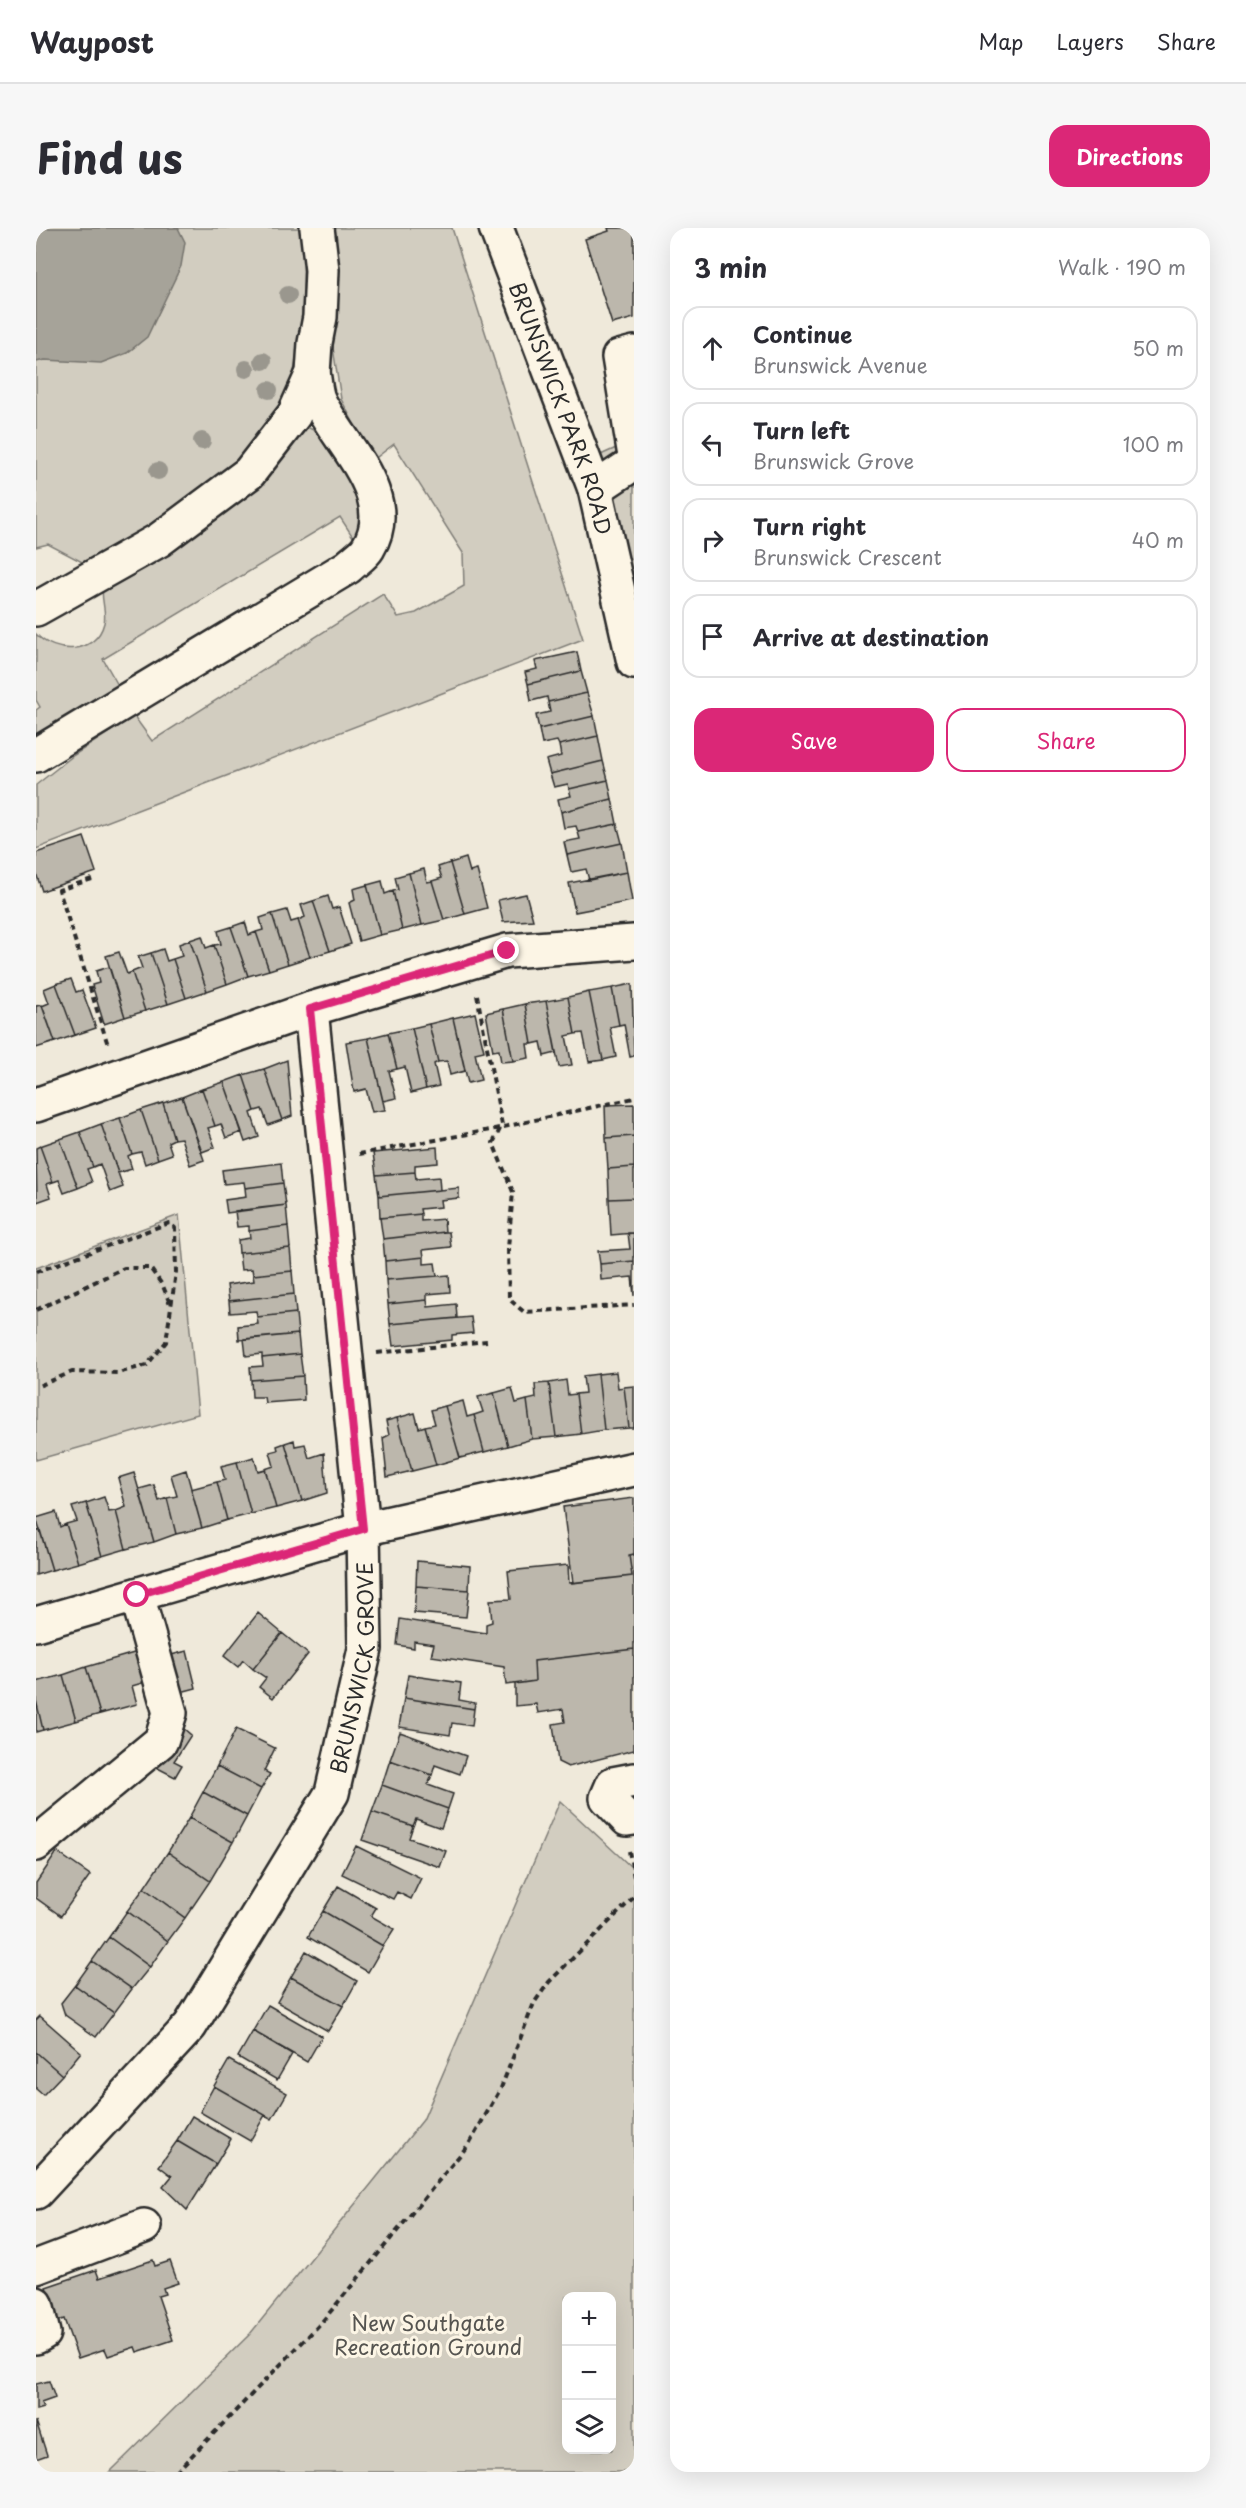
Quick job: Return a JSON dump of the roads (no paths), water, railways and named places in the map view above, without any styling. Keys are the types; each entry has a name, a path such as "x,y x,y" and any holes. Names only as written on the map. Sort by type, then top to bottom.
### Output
{"street":[{"path":"36,609 159,540 249,473 294,415 313,373 320,317 322,270 317,228"},
{"name":"BRUNSWICK PARK ROAD","path":"496,228 595,489 634,662"},
{"path":"634,353 620,357 634,450"},
{"path":"36,755 348,567 368,549 377,525 374,496 362,471 318,399 313,373"},
{"path":"595,489 634,463"},
{"path":"36,1105 310,1009 507,951 634,942"},
{"name":"BRUNSWICK GROVE","path":"36,2192 190,2026 332,1793 365,1649 363,1529 310,1009"},
{"path":"36,1624 363,1529 634,1469"},
{"path":"148,1592 175,1651"},
{"path":"36,1844 161,1741 170,1713 148,1592"},
{"path":"634,1780 614,1784 607,1798 627,1819 634,1818"},
{"path":"36,2267 144,2226"},
{"path":"36,2304 43,2333 36,2337"}],"park label":[{"name":"New Southgate Recreation Ground","path":"428,2334"}]}
